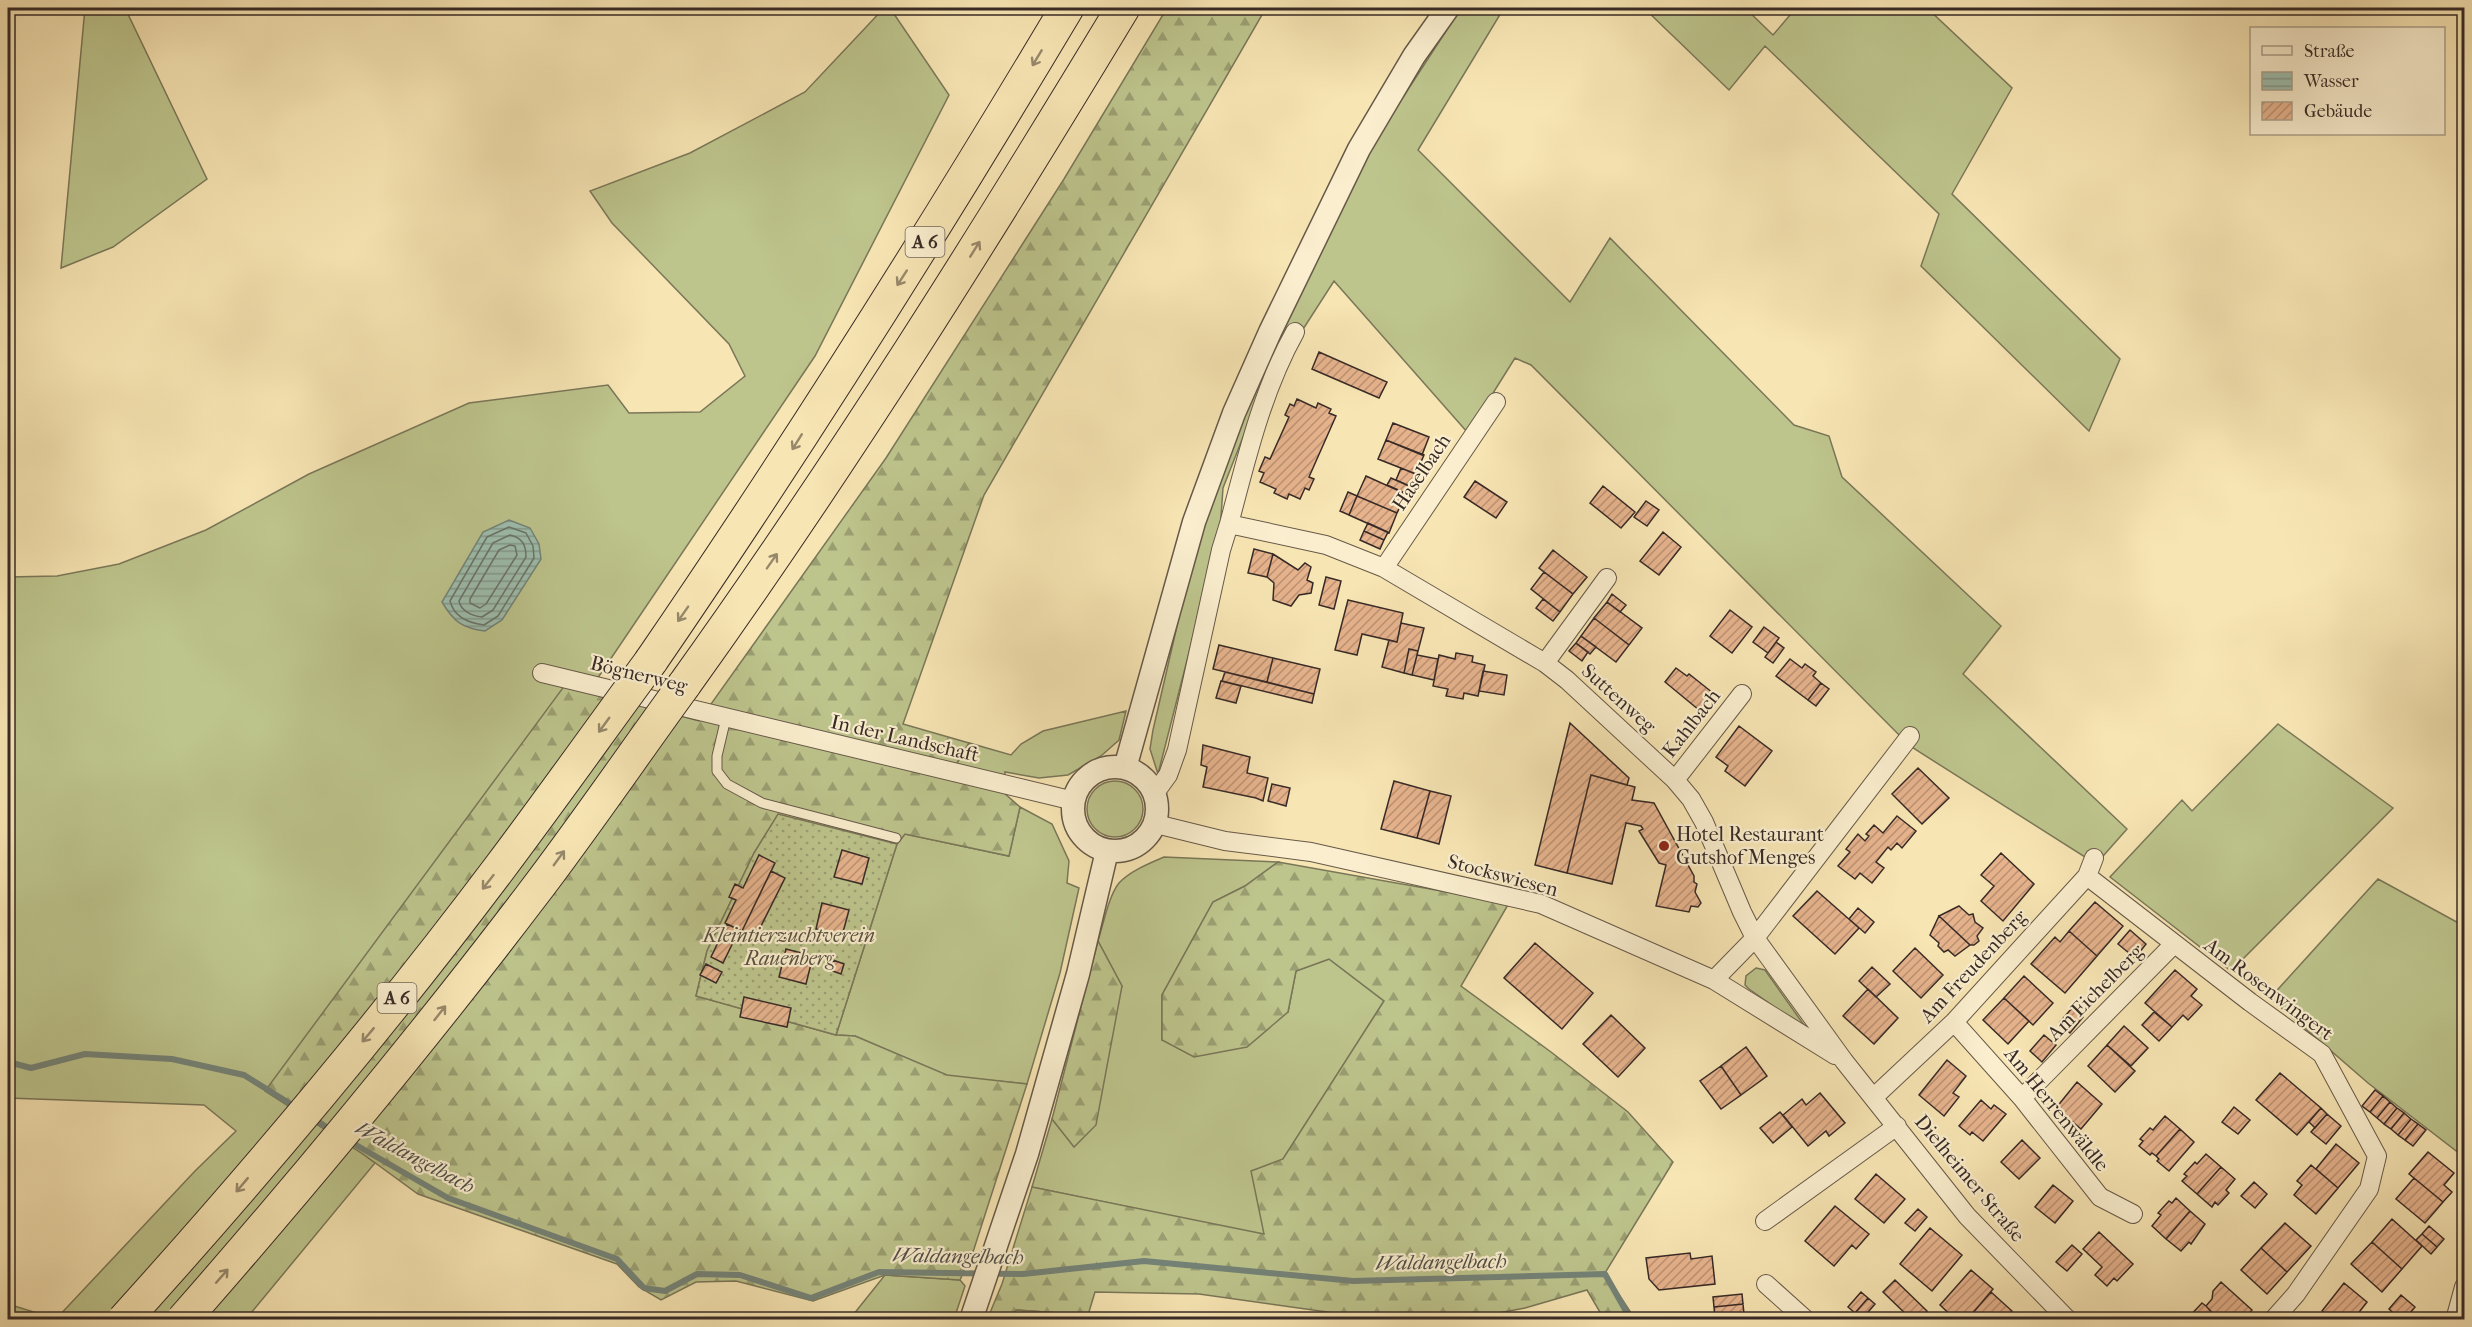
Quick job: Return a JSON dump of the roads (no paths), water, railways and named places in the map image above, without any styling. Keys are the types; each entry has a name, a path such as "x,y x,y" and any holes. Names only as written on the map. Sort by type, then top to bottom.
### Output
{"highway":[{"name":"A 6","path":"124,1320 376,1026 501,866 651,661 771,483 906,273 1067,8"},
{"name":"A 6","path":"183,1320 310,1173 409,1052 533,894 684,686 787,539 888,387 1123,8"}],"street":[{"path":"1125,768 1194,522 1234,413 1270,332 1359,149 1414,56 1448,8"},
{"path":"1155,794 1168,775 1177,750 1221,550 1248,452 1282,356 1295,333"},
{"name":"Haselbach","path":"1384,568 1497,402"},
{"name":"Suttenweg","path":"1229,524 1326,545 1384,568 1545,663 1567,680 1675,780 1691,799 1704,822 1755,938 1844,1061"},
{"path":"1545,663 1607,578"},
{"name":"Bögnerweg","path":"542,673 726,718"},
{"name":"Kahlbach","path":"1675,780 1742,694"},
{"name":"In der Landschaft","path":"726,718 1074,801"},
{"path":"1714,980 1755,938 1910,736"},
{"path":"1107,767 1125,768 1136,772 1148,781 1155,794 1158,814 1156,824 1146,839 1131,849 1107,851 1093,846 1082,836 1075,823 1072,809 1083,782 1094,772 1107,767"},
{"name":"Stockswiesen","path":"1156,824 1225,841 1311,852 1541,904 1714,980 1844,1061"},
{"path":"971,1319 1027,1154 1078,974 1107,851"},
{"name":"Am Freudenberg","path":"1874,1096 1954,1022 2086,876 2094,858"},
{"name":"Am Rosenwingert","path":"2086,876 2322,1054 2377,1156 2369,1189 2296,1294 2273,1320"},
{"name":"Am Eichelberg","path":"2022,1098 2174,944"},
{"name":"Am Herrenwäldle","path":"1954,1022 2022,1098 2100,1197 2133,1214"},
{"name":"Dielheimer Straße","path":"1844,1061 1967,1216 2068,1320"},
{"path":"1765,1221 1897,1126"},
{"path":"1766,1284 1806,1320"},
{"path":"2455,1320 2464,1287"}],"lane":[{"path":"726,718 717,756 717,771 727,784 762,803 896,838"}],"water":[{"path":"509,520 530,528 539,544 541,559 502,620 485,631 464,626 451,615 442,602 483,532"}],"waterway":[{"name":"Waldangelbach","path":"8,1062 31,1068 85,1054 172,1059 244,1075 297,1108"},
{"name":"Waldangelbach","path":"313,1118 332,1131"},
{"name":"Waldangelbach","path":"349,1141 448,1198 617,1259 644,1288 665,1291 697,1274 740,1275 811,1298 879,1272 1023,1274 1144,1261 1353,1281 1605,1274 1631,1320"}],"place":[{"name":"Hotel Restaurant Gutshof Menges","path":"1664,846"}],"park label":[{"name":"Kleintierzuchtverein Rauenberg","path":"789,946"}]}
